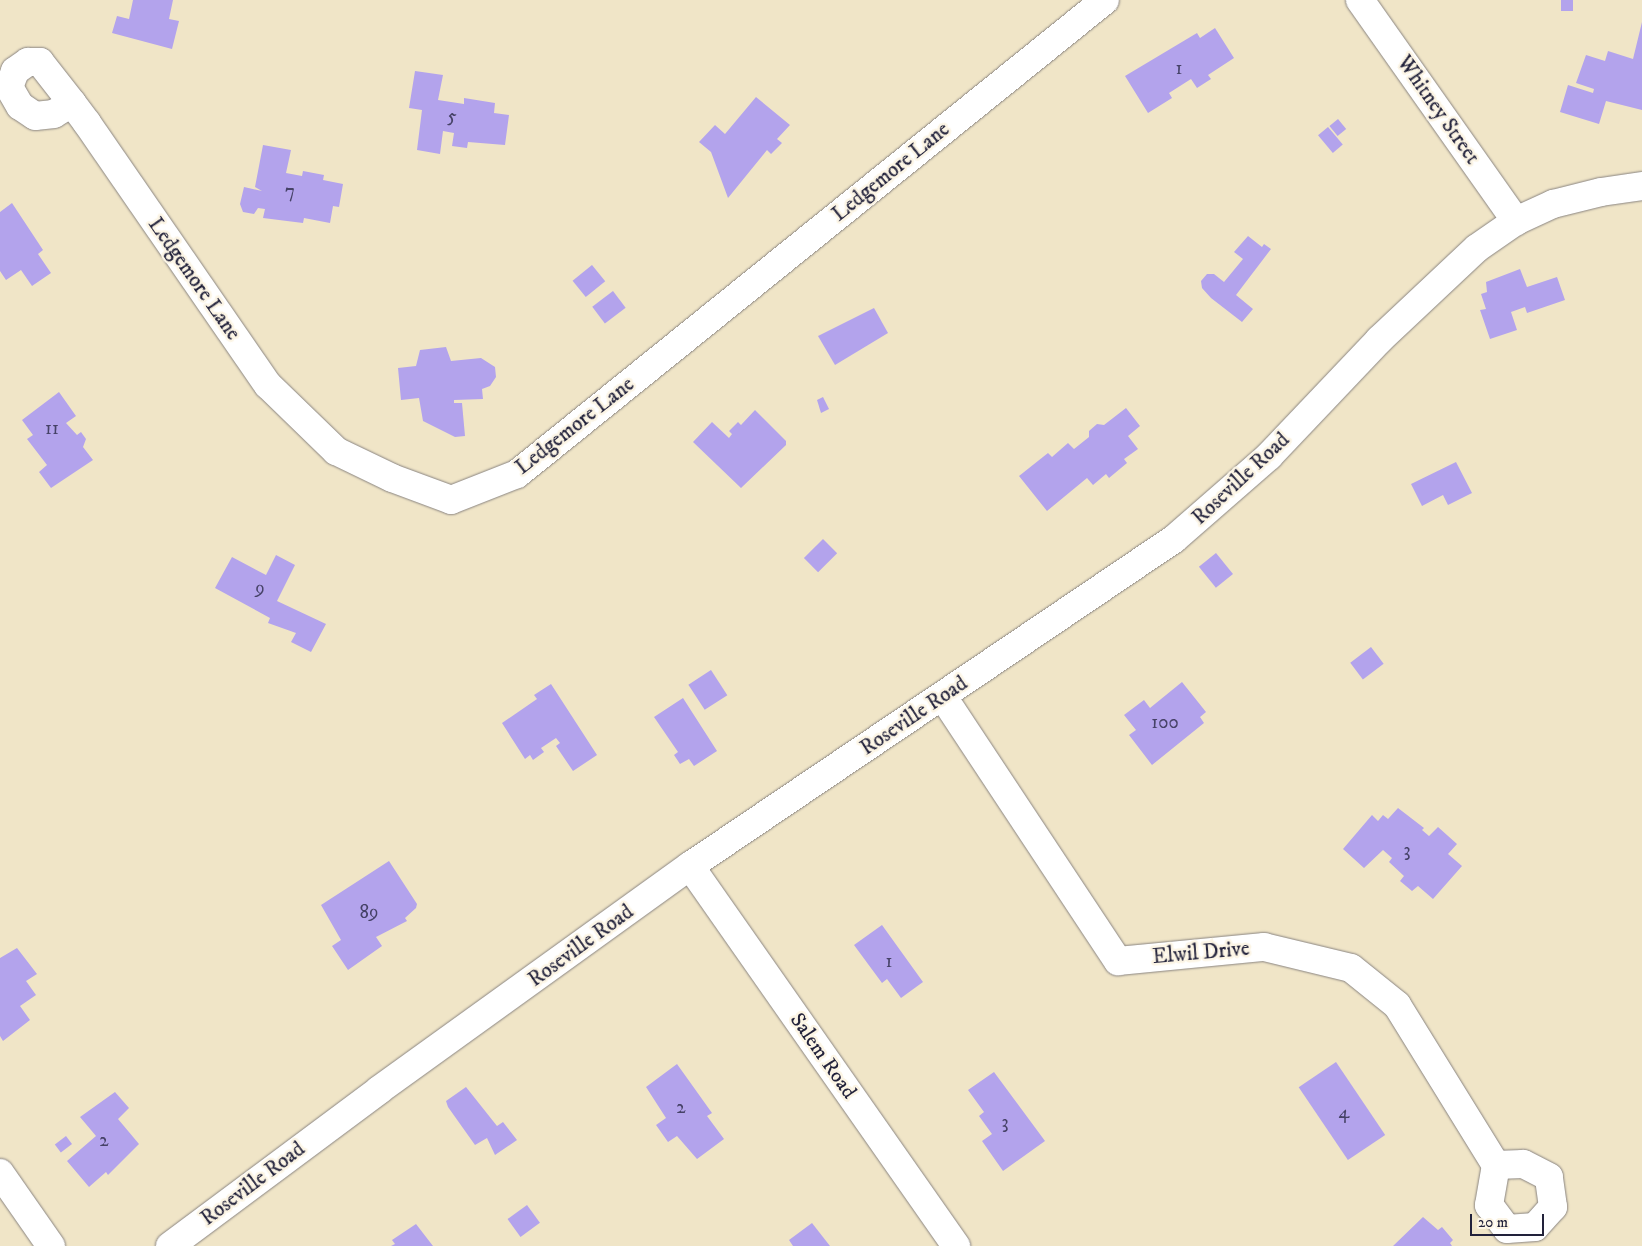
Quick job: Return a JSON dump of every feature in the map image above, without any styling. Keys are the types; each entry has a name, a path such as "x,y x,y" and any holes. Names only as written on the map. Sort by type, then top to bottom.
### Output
{"street":[{"name":"Ledgemore Lane","path":"72,103 268,385 336,451 392,478 451,500 517,474 1105,0"},
{"name":"Whitney Street","path":"1360,0 1516,221"},
{"name":"Roseville Road","path":"170,1246 379,1090 690,866 1098,592 1216,506 1269,456 1435,285 1477,248 1516,221 1553,204 1601,192 1642,186"},
{"name":"Elwil Drive","path":"943,697 1118,961 1264,947 1351,968 1397,1005 1496,1165"},
{"name":"Salem Road","path":"690,866 956,1246"},
{"path":"0,1174 51,1246"}],"building":[{"path":"133,0 173,0 169,19 179,21 172,49 112,33 117,16 129,19"},
{"path":"1561,0 1573,0 1573,11 1561,11"},
{"path":"1642,22 1642,110 1606,101 1599,124 1560,112 1568,85 1593,93 1594,89 1576,83 1586,55 1605,61 1608,51 1633,59"},
{"path":"1215,28 1234,58 1208,75 1211,79 1197,88 1191,79 1169,93 1172,98 1148,113 1125,76 1197,33 1200,38"},
{"path":"415,71 443,75 438,100 464,104 464,98 495,103 494,113 509,115 505,145 468,142 467,148 452,146 454,133 443,131 440,154 417,150 422,110 409,108"},
{"path":"756,97 790,125 777,139 782,143 771,154 767,150 728,198 711,152 699,142 715,125 725,134"},
{"path":"1338,119 1346,129 1338,136 1329,126"},
{"path":"1328,127 1343,145 1333,153 1318,135"},
{"path":"263,145 291,150 286,173 302,176 303,171 324,175 323,180 343,184 339,207 333,206 330,223 304,218 303,223 263,218 265,209 258,208 254,214 243,212 240,204 244,187 262,191 255,187"},
{"path":"12,203 43,250 38,254 51,273 32,286 21,270 6,280 0,271 0,212"},
{"path":"1248,236 1262,247 1264,244 1271,249 1236,295 1253,309 1242,322 1211,298 1202,288 1201,281 1207,274 1214,274 1224,282 1243,259 1234,252"},
{"path":"592,265 605,281 586,297 573,281"},
{"path":"1520,269 1527,287 1557,277 1565,300 1527,313 1525,307 1511,312 1517,330 1490,339 1480,310 1486,309 1481,294 1487,292 1486,282"},
{"path":"613,291 626,308 605,323 592,307"},
{"path":"874,308 888,333 835,365 818,336"},
{"path":"446,347 451,361 481,358 495,367 496,377 490,386 482,389 483,399 454,400 454,403 462,403 465,436 455,437 423,421 419,398 401,400 398,368 416,366 420,350"},
{"path":"59,392 76,416 66,423 77,435 81,432 86,439 83,447 93,460 51,488 39,472 47,465 27,439 33,435 22,420"},
{"path":"823,397 829,409 821,413 817,400"},
{"path":"1126,408 1140,426 1128,436 1138,449 1124,459 1127,463 1109,478 1106,474 1093,485 1087,478 1047,511 1019,476 1048,453 1052,457 1068,443 1074,449 1089,437 1089,431 1097,424 1104,425"},
{"path":"755,410 786,441 786,445 741,488 693,442 712,422 729,438 732,434 729,431 738,422 741,425"},
{"path":"1456,462 1472,493 1448,505 1443,495 1422,506 1411,484"},
{"path":"823,539 837,553 818,572 804,558"},
{"path":"1216,553 1233,574 1216,588 1199,567"},
{"path":"276,555 295,565 277,601 326,624 311,652 291,642 296,633 268,623 270,618 215,588 232,557 266,575"},
{"path":"1371,647 1384,664 1363,679 1350,663"},
{"path":"711,670 727,695 705,710 688,685"},
{"path":"1182,682 1206,712 1200,717 1204,723 1152,765 1129,735 1136,730 1124,715 1144,700 1150,708"},
{"path":"551,684 597,755 573,771 556,746 560,743 556,738 541,748 544,752 533,760 530,755 525,759 502,723 537,699 534,695"},
{"path":"683,698 717,751 694,766 689,759 680,764 674,755 678,752 654,717"},
{"path":"1398,808 1424,828 1422,830 1429,836 1438,827 1457,844 1448,854 1462,866 1433,899 1418,886 1412,891 1400,881 1404,876 1389,862 1392,858 1383,850 1364,868 1343,849 1372,815 1378,821 1383,815 1388,819"},
{"path":"389,861 417,904 416,908 405,918 407,921 376,937 382,946 348,970 332,946 341,940 321,905"},
{"path":"882,925 923,982 901,998 887,979 882,983 854,945"},
{"path":"17,948 37,974 26,981 36,995 20,1006 30,1020 3,1041 0,1036 0,958"},
{"path":"1336,1062 1385,1135 1348,1160 1299,1087"},
{"path":"677,1064 712,1113 707,1116 724,1139 697,1159 677,1136 668,1142 656,1125 666,1118 646,1087"},
{"path":"994,1072 1045,1141 1003,1171 982,1141 992,1134 979,1116 984,1112 968,1090"},
{"path":"466,1087 497,1126 503,1122 517,1140 495,1155 487,1138 475,1145 448,1107 446,1101"},
{"path":"115,1092 129,1108 118,1119 139,1144 108,1175 106,1172 89,1187 67,1161 96,1136 80,1117"},
{"path":"66,1136 72,1144 61,1152 55,1144"},
{"path":"527,1205 540,1223 521,1237 508,1219"},
{"path":"1423,1217 1438,1230 1442,1227 1453,1240 1450,1243 1452,1246 1393,1246"},
{"path":"812,1223 830,1246 793,1246 789,1240"},
{"path":"416,1224 433,1246 391,1246 395,1244 392,1240"}]}
